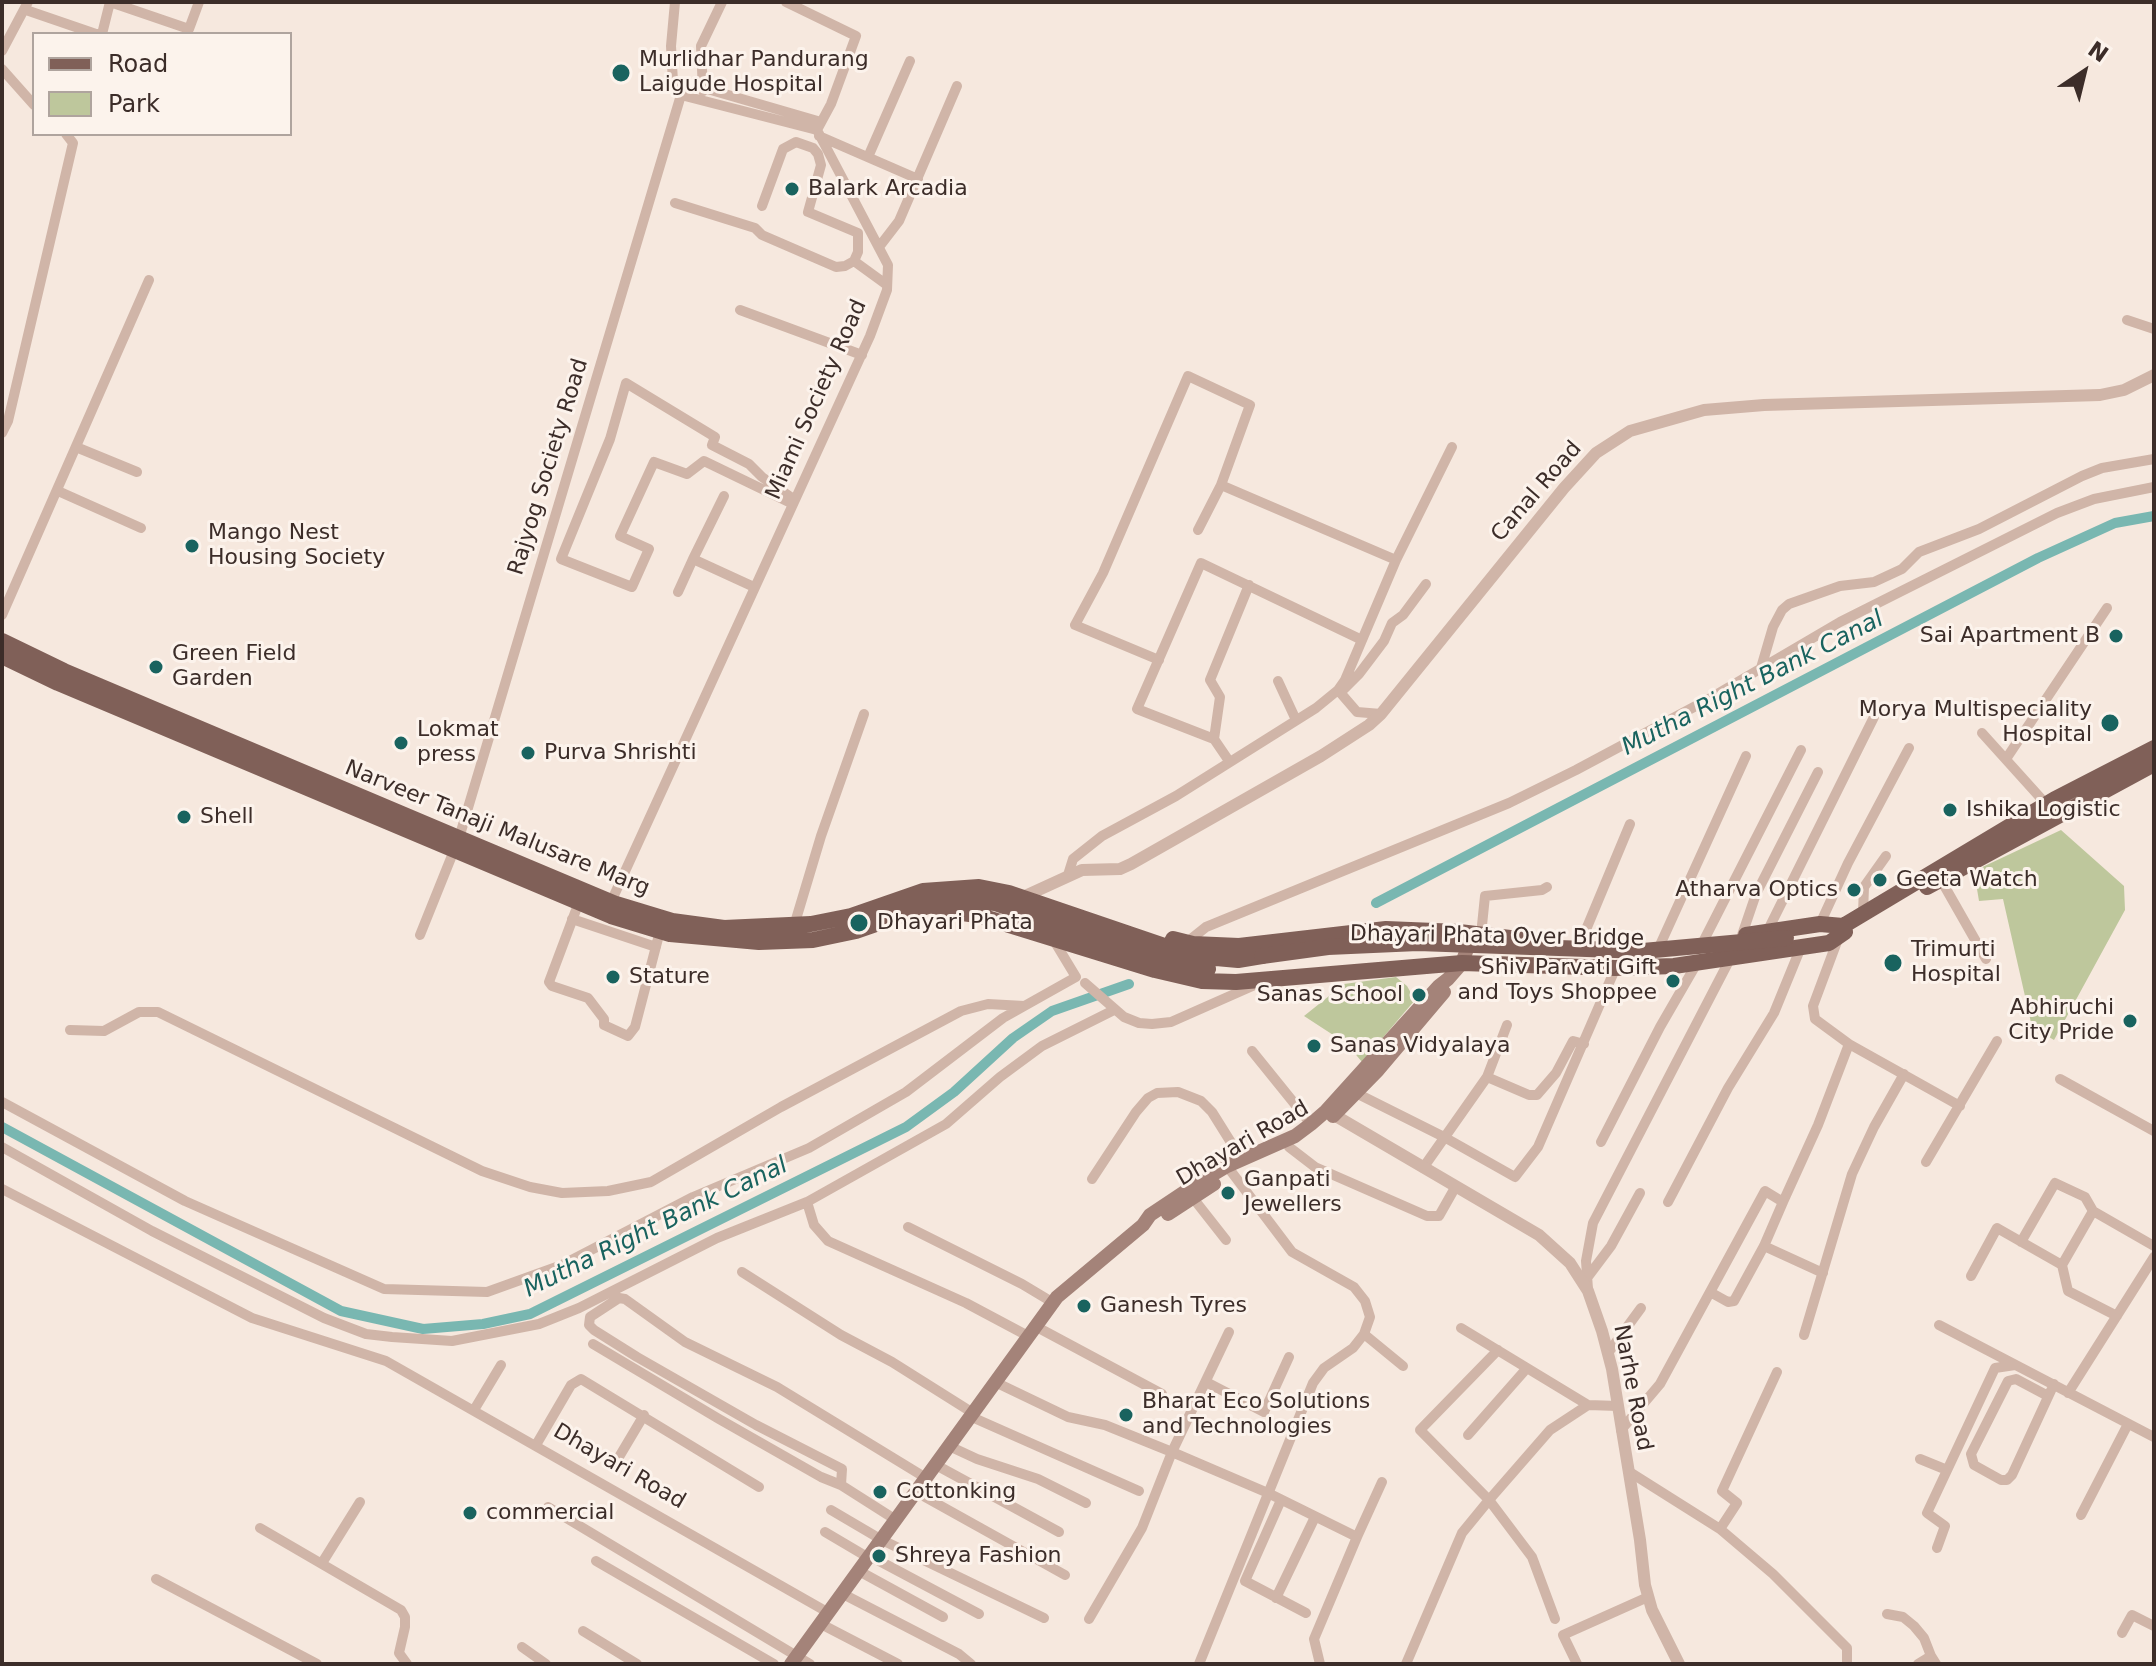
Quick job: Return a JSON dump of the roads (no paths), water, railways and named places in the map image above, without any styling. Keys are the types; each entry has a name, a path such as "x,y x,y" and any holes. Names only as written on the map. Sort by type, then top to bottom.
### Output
{"main road":[{"name":"Narveer Tanaji Malusare Marg","path":"2,641 61,677"},
{"name":"Narveer Tanaji Malusare Marg","path":"2,656 61,677 457,844 645,914 724,928 794,926 851,916 923,891 979,887 1023,897 1044,906"},
{"path":"1842,932 1863,913 2046,804 2154,748"},
{"path":"1044,906 1067,904 1186,943 1239,946 1386,929 1617,946 1660,945 1820,924 1842,932 2154,764"},
{"name":"Narveer Tanaji Malusare Marg","path":"457,844 658,939 813,940 856,931 917,910"},
{"name":"Dhayari Phata Over Bridge","path":"917,910 967,900 995,903 1169,962 1212,969 1264,967 1328,947 1418,943 1643,951 1791,944 1842,932"},
{"name":"Dhayari Phata Over Bridge","path":"1044,906 1194,956 1238,960 1264,967"},
{"path":"917,910 977,915 1155,970 1202,981 1264,967 1311,974 1462,963 1615,968 1697,963 1730,959 1791,944"},
{"name":"Dhayari Road","path":"1143,1225 1156,1223 1242,1160 1295,1136 1330,1113 1462,963 1477,935"},
{"name":"Dhayari Road","path":"800,1662 825,1619 1052,1302 1143,1225 1150,1215 1230,1170 1289,1147 1356,1093 1424,1018 1447,989 1448,979"}],"street":[{"path":"103,32 110,2 187,31 199,2"},
{"path":"675,2 671,46 673,82 681,95 765,112"},
{"path":"700,101 704,88 701,46 722,2"},
{"path":"786,2 856,36 819,129"},
{"path":"2,51 27,6 91,32"},
{"path":"868,157 910,61"},
{"path":"2,69 32,103"},
{"path":"879,247 899,221 957,86"},
{"path":"704,88 819,129 868,157 918,179"},
{"name":"Rajyog Society Road","path":"420,935 457,844 681,95"},
{"name":"Miami Society Road","path":"611,902 862,355 887,285 888,265 819,129"},
{"path":"2,433 73,143 68,136"},
{"path":"675,203 755,228 762,235 836,267 854,261 858,252 858,233 808,212 821,165 813,148 796,142 783,149 762,206"},
{"path":"854,261 887,285"},
{"path":"2,615 149,280"},
{"path":"740,310 862,355"},
{"path":"2127,320 2154,329"},
{"name":"Canal Road","path":"1023,897 1082,870 1120,869 1131,864 1354,737 1381,714 1564,488 1596,453 1630,431 1704,410 1764,405 2100,395 2124,390 2154,375"},
{"path":"1159,660 1075,625 1103,573 1188,376 1250,405 1221,485 1198,530"},
{"path":"626,383 715,437 712,445 751,466 794,502 704,461 687,474 654,462 620,536 649,549 632,587 561,559 610,439 626,383"},
{"path":"76,447 137,472"},
{"path":"1062,878 1075,857 1102,836 1176,796 1316,708 1338,690 1396,560 1452,447"},
{"path":"1761,668 1773,627 1789,604 1840,586 1874,582 1902,569 1919,552 1979,529 2082,476 2102,468 2154,459"},
{"path":"745,481 751,466"},
{"path":"1221,485 1396,560"},
{"path":"1186,943 1206,927 1509,803 1589,763 1840,622 2057,513 2094,499 2154,487"},
{"path":"58,491 141,528"},
{"path":"678,592 724,496"},
{"path":"693,559 754,587"},
{"path":"1229,761 1214,739 1137,709 1201,563 1362,640"},
{"path":"1338,690 1344,689 1359,674 1384,641 1389,627 1403,615 1426,584"},
{"path":"1214,739 1220,697 1210,680 1249,585"},
{"path":"2006,759 2107,608"},
{"path":"1278,681 1296,720"},
{"path":"1338,690 1357,712 1381,714"},
{"path":"794,926 864,714"},
{"path":"1767,932 1874,717"},
{"path":"1982,733 2046,804"},
{"path":"1820,924 1848,863 1909,748"},
{"path":"1704,940 1801,750"},
{"path":"1660,945 1746,756"},
{"path":"1742,935 1756,894 1818,772"},
{"path":"1580,944 1630,824"},
{"path":"1863,913 1864,887 1886,856"},
{"path":"1941,880 1986,959"},
{"path":"1477,935 1485,896 1547,887"},
{"path":"572,919 658,939 635,1027 628,1036 604,1025 604,1019 588,998 552,986 549,982 572,919 579,902"},
{"path":"1842,932 1812,1013 1815,1019 1849,1044 1960,1106"},
{"path":"1053,939 1081,980 1114,1010 1139,1023 1171,1022 1264,967"},
{"path":"1668,1202 1728,1088 1774,1013 1791,944"},
{"path":"1356,1093 1515,1177 1538,1147 1584,1044 1615,968 1617,946"},
{"path":"1587,1285 1586,1261 1593,1223 1730,959"},
{"path":"1601,1142 1697,963"},
{"path":"2,1102 185,1201 384,1289 487,1292 562,1265 693,1197 809,1148 906,1092 1003,1018 1081,980"},
{"path":"70,1030 104,1031 139,1012 158,1012 482,1171 530,1187 562,1193 608,1191 651,1182 781,1107 961,1011 988,1004 1024,1006"},
{"path":"2,1147 152,1231 309,1311 366,1334 452,1341 539,1324 579,1308 717,1238 807,1202 946,1124 1035,1051 1114,1010"},
{"path":"1423,1168 1487,1077 1507,1025"},
{"path":"1487,1077 1529,1095 1537,1095 1556,1073 1573,1041 1584,1044"},
{"path":"1926,1162 1997,1041"},
{"path":"1710,1292 1728,1302 1734,1301 1764,1246 1818,1125 1849,1044"},
{"path":"1252,1051 1311,1124"},
{"path":"1804,1335 1852,1174 1904,1074"},
{"path":"2060,1079 2154,1131"},
{"path":"1092,1179 1136,1112 1157,1093 1178,1092 1201,1101 1212,1112 1242,1160"},
{"name":"Narhe Road","path":"1330,1113 1539,1235 1570,1263 1587,1285 1608,1353 1648,1597 1675,1663"},
{"path":"1289,1147 1315,1167 1427,1216 1439,1216 1456,1186"},
{"path":"1199,1664 1318,1375 1353,1348 1364,1334 1369,1312 1354,1287 1292,1252 1230,1170"},
{"path":"2021,1242 2055,1183 2085,1197 2093,1211 2154,1246"},
{"name":"Dhayari Road","path":"2,1189 252,1318 386,1361 536,1445 825,1619"},
{"path":"1621,1430 1660,1384 1765,1191 1783,1202"},
{"path":"1587,1285 1640,1193"},
{"path":"1193,1198 1226,1240"},
{"path":"807,1202 814,1225 828,1241 1031,1331 1162,1394"},
{"path":"2093,1211 2062,1265 2068,1291 2117,1316"},
{"path":"908,1227 1052,1302"},
{"path":"1971,1276 1997,1228 2062,1265"},
{"path":"1764,1246 1823,1273"},
{"path":"2068,1393 2154,1257"},
{"path":"742,1272 817,1320 892,1362 973,1413 974,1418 1139,1491"},
{"path":"841,1485 842,1469 756,1425 626,1350 594,1330 589,1325 590,1317 619,1298 625,1299 685,1342 777,1387 926,1478"},
{"path":"1608,1353 1641,1308"},
{"path":"1939,1325 2154,1437"},
{"path":"1461,1328 1588,1405 1618,1406"},
{"path":"1089,1619 1142,1528 1172,1452 1229,1332"},
{"path":"1364,1334 1403,1366"},
{"path":"593,1344 821,1477 841,1485 896,1520"},
{"path":"1498,1350 1420,1430 1489,1500 1532,1557 1555,1619"},
{"path":"1206,1382 1264,1412 1289,1357"},
{"path":"474,1410 501,1365"},
{"path":"1937,1548 1945,1526 1927,1513 1995,1368 2017,1365"},
{"path":"1468,1435 1527,1368"},
{"path":"1720,1529 1737,1503 1722,1491 1777,1372"},
{"path":"536,1445 571,1385 578,1379 586,1380 759,1487"},
{"path":"2048,1396 2016,1379 2008,1381 1971,1454 1974,1465 2001,1480 2007,1480 2054,1384"},
{"path":"995,1382 1068,1417 1105,1425 1268,1493 1357,1537"},
{"path":"1406,1664 1462,1533 1550,1430 1588,1405"},
{"path":"619,1457 644,1415"},
{"path":"2081,1515 2128,1424"},
{"path":"949,1446 977,1459 1038,1479 1086,1503"},
{"path":"1920,1459 1947,1470"},
{"path":"936,1465 1059,1532"},
{"path":"1628,1471 1720,1529 1803,1602 1847,1648 1847,1664"},
{"path":"1320,1664 1314,1639 1382,1482"},
{"path":"916,1492 1065,1575"},
{"path":"1281,1500 1245,1581 1306,1613"},
{"path":"322,1563 360,1502"},
{"path":"548,1507 800,1662"},
{"path":"831,1510 882,1540 1044,1618"},
{"path":"1276,1598 1315,1517"},
{"path":"260,1528 401,1610 405,1627 399,1653 407,1664"},
{"path":"825,1532 979,1614"},
{"path":"596,1561 774,1664"},
{"path":"859,1571 943,1617"},
{"path":"156,1579 317,1664"},
{"path":"843,1594 959,1654 971,1664"},
{"path":"1577,1664 1563,1635 1648,1597"},
{"path":"1887,1614 1903,1617 1924,1638 1934,1660 1918,1664"},
{"path":"2122,1633 2132,1615 2154,1626"},
{"path":"825,1619 898,1664"},
{"path":"583,1631 637,1664"},
{"path":"522,1647 546,1664"},
{"path":"1836,1664 1847,1648"}],"waterway":[{"name":"Mutha Right Bank Canal","path":"1376,903 2038,558 2115,523 2154,516"},
{"name":"Mutha Right Bank Canal","path":"2,1127 341,1311 423,1329 483,1324 530,1314 906,1127 954,1092 1013,1038 1052,1011 1129,984"}],"place":[{"name":"Murlidhar Pandurang Laigude Hospital","path":"621,73"},
{"name":"Balark Arcadia","path":"792,189"},
{"name":"Mango Nest Housing Society","path":"192,546"},
{"name":"Sai Apartment B","path":"2116,636"},
{"name":"Green Field Garden","path":"156,667"},
{"name":"Morya Multispeciality Hospital","path":"2110,723"},
{"name":"Lokmat press","path":"401,743"},
{"name":"Purva Shrishti","path":"528,753"},
{"name":"Ishika Logistic","path":"1950,810"},
{"name":"Shell","path":"184,817"},
{"name":"Geeta Watch","path":"1880,880"},
{"name":"Atharva Optics","path":"1854,890"},
{"name":"Dhayari Phata","path":"859,923"},
{"name":"Trimurti Hospital","path":"1893,963"},
{"name":"Stature","path":"613,977"},
{"name":"Shiv Parvati Gift and Toys Shoppee","path":"1673,981"},
{"name":"Sanas School","path":"1419,995"},
{"name":"Abhiruchi City Pride","path":"2130,1021"},
{"name":"Sanas Vidyalaya","path":"1314,1046"},
{"name":"Ganpati Jewellers","path":"1228,1193"},
{"name":"Ganesh Tyres","path":"1084,1306"},
{"name":"Bharat Eco Solutions and Technologies","path":"1126,1415"},
{"name":"Cottonking","path":"880,1492"},
{"name":"commercial","path":"470,1513"},
{"name":"Shreya Fashion","path":"879,1556"}]}
